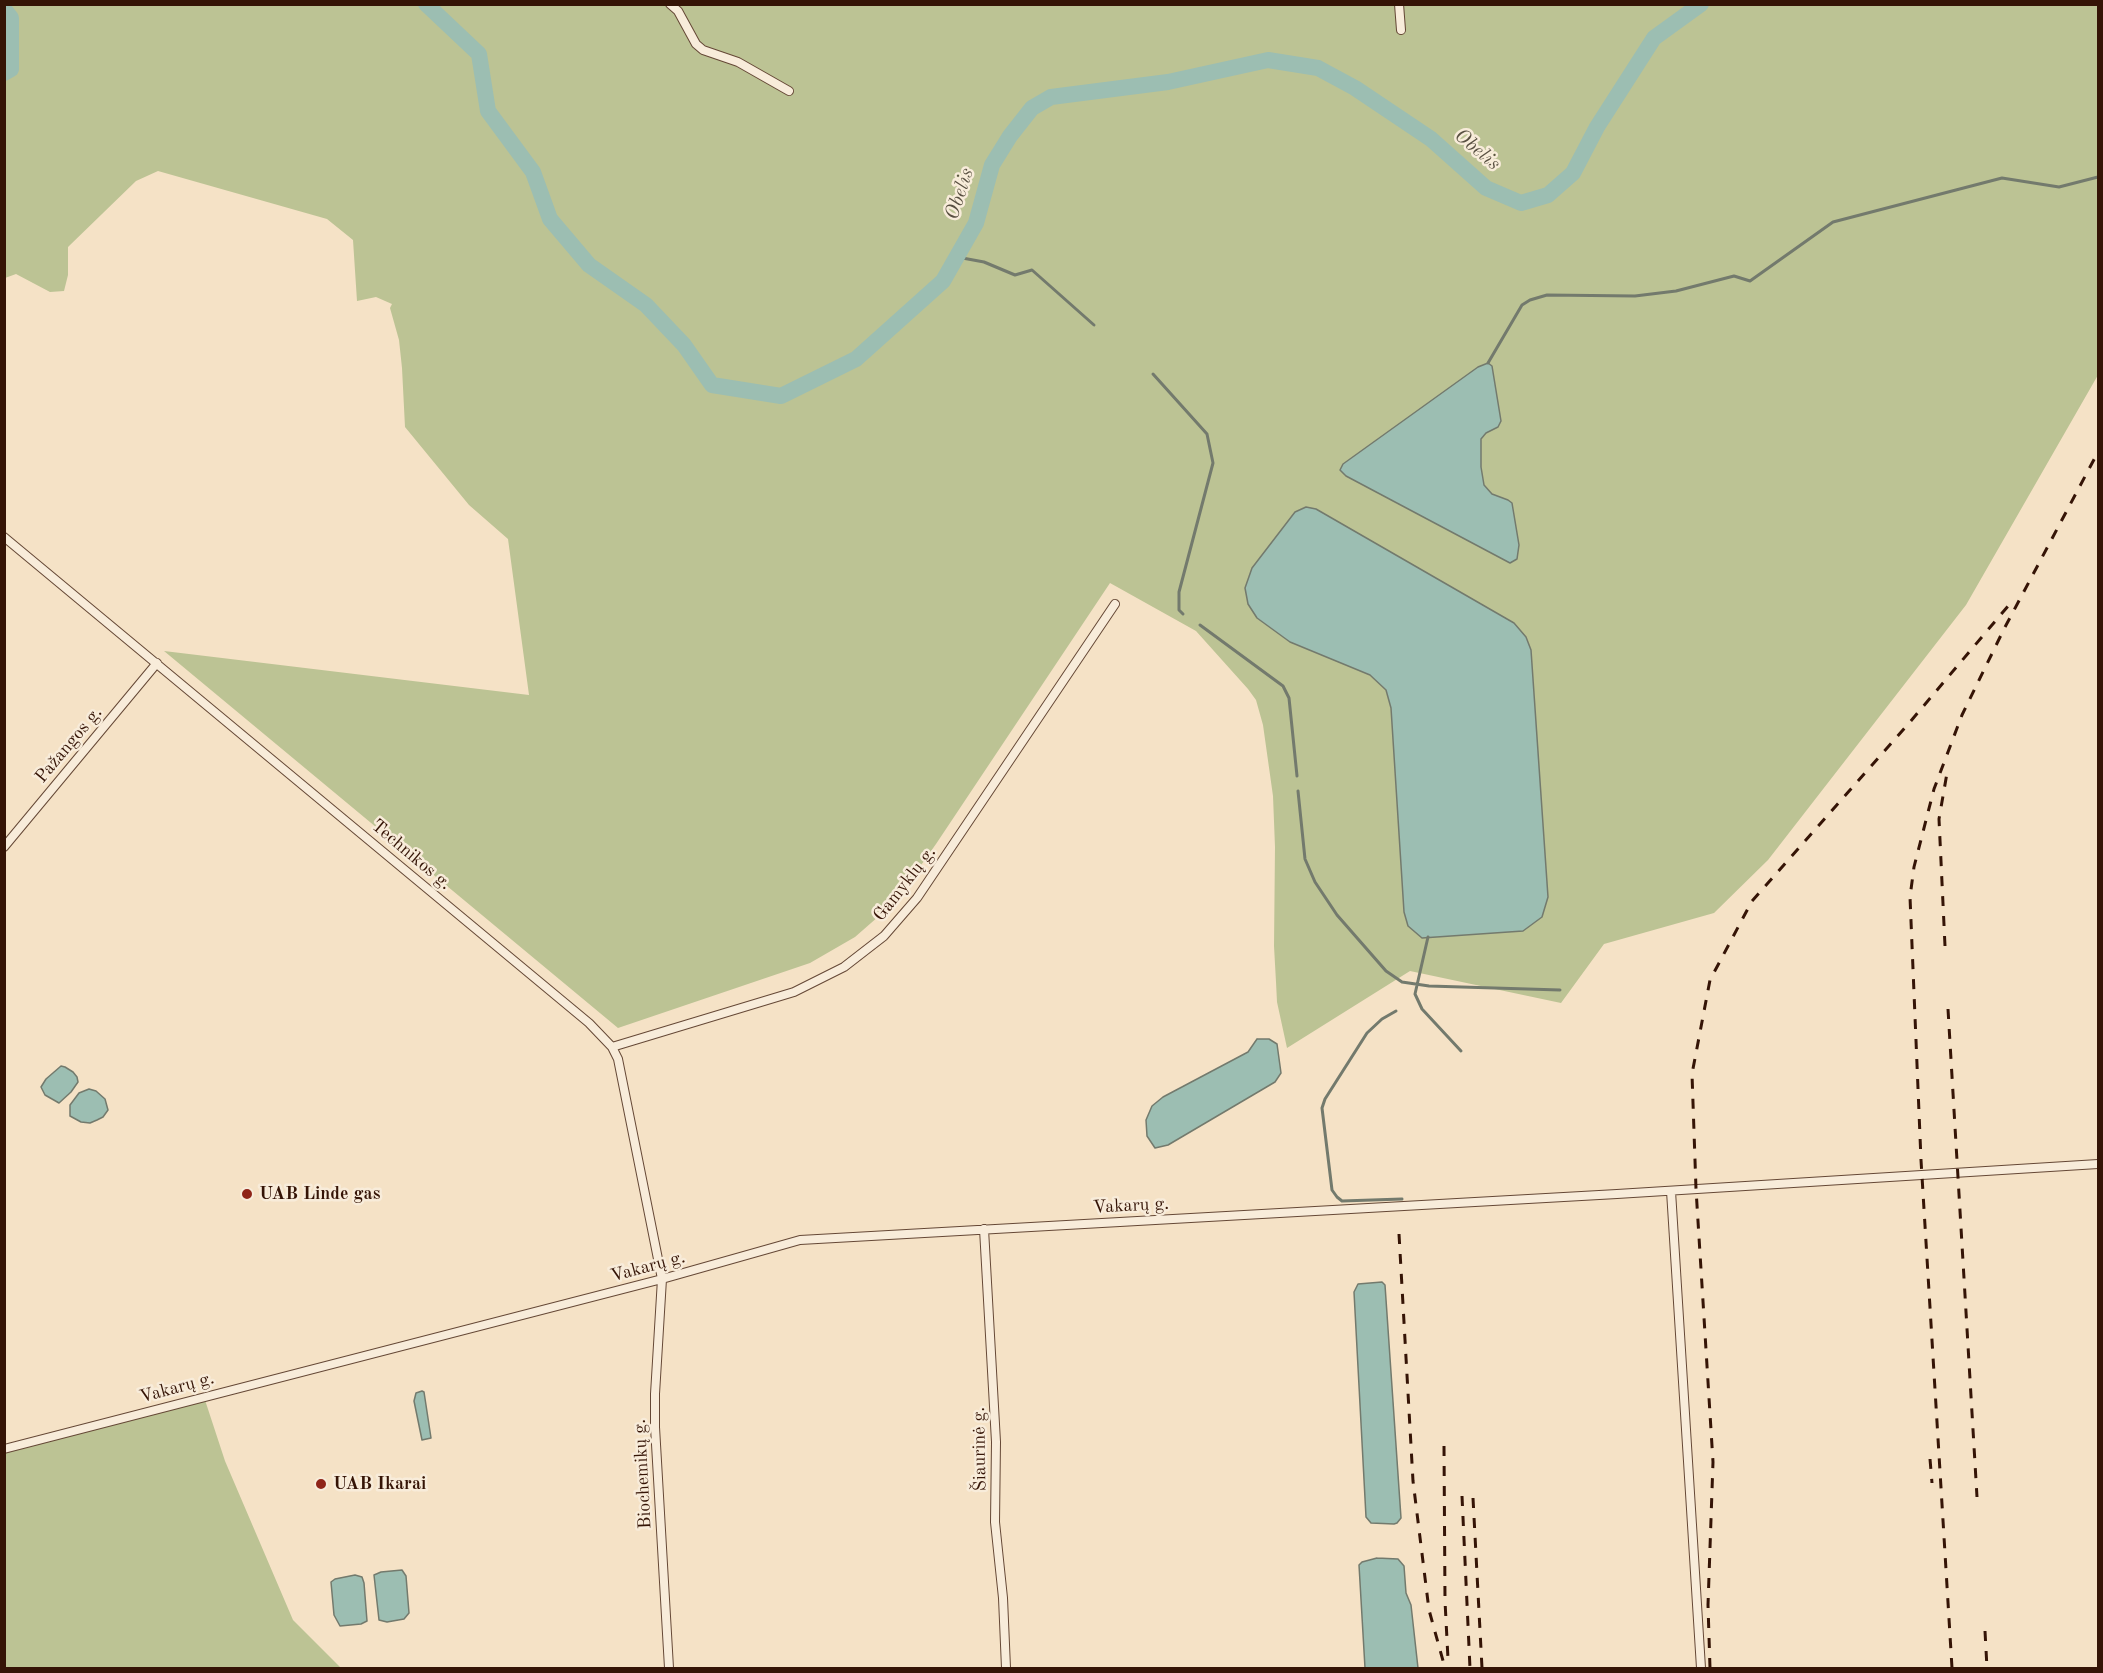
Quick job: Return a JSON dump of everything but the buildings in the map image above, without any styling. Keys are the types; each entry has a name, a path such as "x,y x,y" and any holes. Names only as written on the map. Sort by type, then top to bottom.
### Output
{"street":[{"path":"670,4 678,11 696,44 703,51 738,62 789,91"},
{"path":"1399,4 1401,30"},
{"name":"Technikos g.","path":"4,537 589,1023 612,1047 620,1069 662,1279"},
{"name":"Gamyklų g.","path":"612,1047 794,992 844,967 884,936 922,890 1115,604"},
{"name":"Pažangos g.","path":"4,847 157,663"},
{"name":"Vakarų g.","path":"4,1449 662,1279 800,1240 1671,1191 2098,1164"},
{"path":"1671,1191 1701,1668"},
{"name":"Šiaurinė g.","path":"984,1229 996,1442 995,1522 1002,1588 1006,1668"},
{"name":"Biochemikų g.","path":"662,1279 655,1427 669,1668"}],"green space":[{"path":"4,5 2098,5 2098,375 1966,605 1768,860 1714,913 1604,944 1561,1003 1410,971 1287,1048 1277,1002 1274,946 1273,796 1263,725 1256,700 1196,631 1110,583 895,902 855,937 810,963 618,1028 164,651 529,695 508,539 469,505 405,427 402,368 399,340 390,308 392,304 376,297 357,301 353,240 327,219 158,171 136,181 68,247 68,275 64,291 50,292 16,274 5,278","holes":["1488,363 1492,367 1501,421 1498,427 1486,433 1481,439 1481,467 1484,485 1492,494 1508,500 1517,559 1510,563 1346,476 1343,464","1305,507 1316,510 1526,637 1531,650 1548,897 1408,926 1404,912 1391,708 1386,690 1370,675 1338,660 1295,512"]},
{"path":"204,1397 225,1461 293,1620 341,1668 5,1668 5,1449"}],"water":[{"path":"1488,363 1492,366 1501,421 1498,427 1486,433 1481,439 1481,467 1484,485 1492,494 1512,503 1519,545 1517,559 1510,563 1346,476 1340,470 1343,464 1478,367"},
{"path":"1306,507 1316,509 1514,623 1526,637 1531,650 1548,897 1542,917 1523,931 1422,938 1408,926 1404,912 1391,708 1386,690 1370,675 1290,642 1257,618 1248,604 1245,588 1252,568 1295,512"},
{"path":"1257,1039 1269,1039 1277,1044 1281,1073 1275,1082 1168,1145 1155,1148 1147,1136 1146,1120 1152,1106 1163,1097 1248,1052"},
{"path":"61,1066 73,1072 78,1082 59,1103 45,1095 41,1087 46,1079"},
{"path":"89,1089 96,1091 105,1099 108,1110 103,1117 90,1123 81,1122 70,1116 70,1105 79,1093"},
{"path":"1382,1282 1385,1285 1401,1518 1394,1524 1371,1523 1366,1517 1354,1292 1358,1284"},
{"path":"422,1391 431,1438 422,1440 414,1401 416,1393"},
{"path":"1377,1558 1398,1559 1404,1566 1418,1668 1365,1668 1359,1565"},
{"path":"402,1570 406,1576 409,1613 404,1619 387,1622 379,1620 374,1575"},
{"path":"355,1575 362,1577 364,1583 367,1621 361,1624 340,1626 334,1615 331,1582"}],"waterway":[{"name":"Obelis","path":"426,4 479,54 488,111 533,172 550,219 589,265 646,305 684,345 712,385 781,396 856,359 943,281 976,223 992,165 1010,136 1032,108 1051,97 1168,82 1268,60 1318,68 1355,88 1431,139 1486,188 1521,203 1548,195 1573,173 1597,127 1654,38 1701,4"},
{"name":"Obelis","path":"4,9 11,18 11,69 4,73"},
{"path":"1488,363 1522,305 1530,300 1547,295 1635,296 1676,291 1734,276 1750,281 1833,222 2002,178 2059,187 2098,177"},
{"path":"957,257 984,262 1015,275 1032,270 1094,325"},
{"path":"1153,374 1207,434 1213,463 1179,592 1179,610 1183,614"},
{"path":"1200,625 1283,686 1289,698 1297,776"},
{"path":"1298,791 1305,859 1315,882 1337,915 1386,971 1402,982 1429,986 1560,990"},
{"path":"1428,937 1415,994 1422,1009 1461,1051"},
{"path":"1396,1011 1382,1019 1367,1033 1325,1099 1322,1108 1332,1190 1337,1197 1342,1201 1402,1199"}],"railway":[{"path":"1952,1668 1921,1160 1910,897 1914,867 1934,789 1962,715 2004,629 2098,452"},
{"path":"1710,1668 1708,1605 1713,1462 1696,1189 1692,1074 1710,980 1752,901 1910,722 2014,599"},
{"path":"1945,946 1939,819 1947,773"},
{"path":"1948,1009 1977,1497"},
{"path":"1399,1234 1413,1481 1429,1610 1445,1668"},
{"path":"1444,1446 1445,1601 1448,1659"},
{"path":"1930,1459 1932,1483"},
{"path":"1462,1496 1470,1668"},
{"path":"1473,1498 1482,1668"},
{"path":"1985,1631 1987,1668"}],"place":[{"name":"UAB Linde gas","path":"247,1194"},
{"name":"UAB Ikarai","path":"321,1484"}]}
